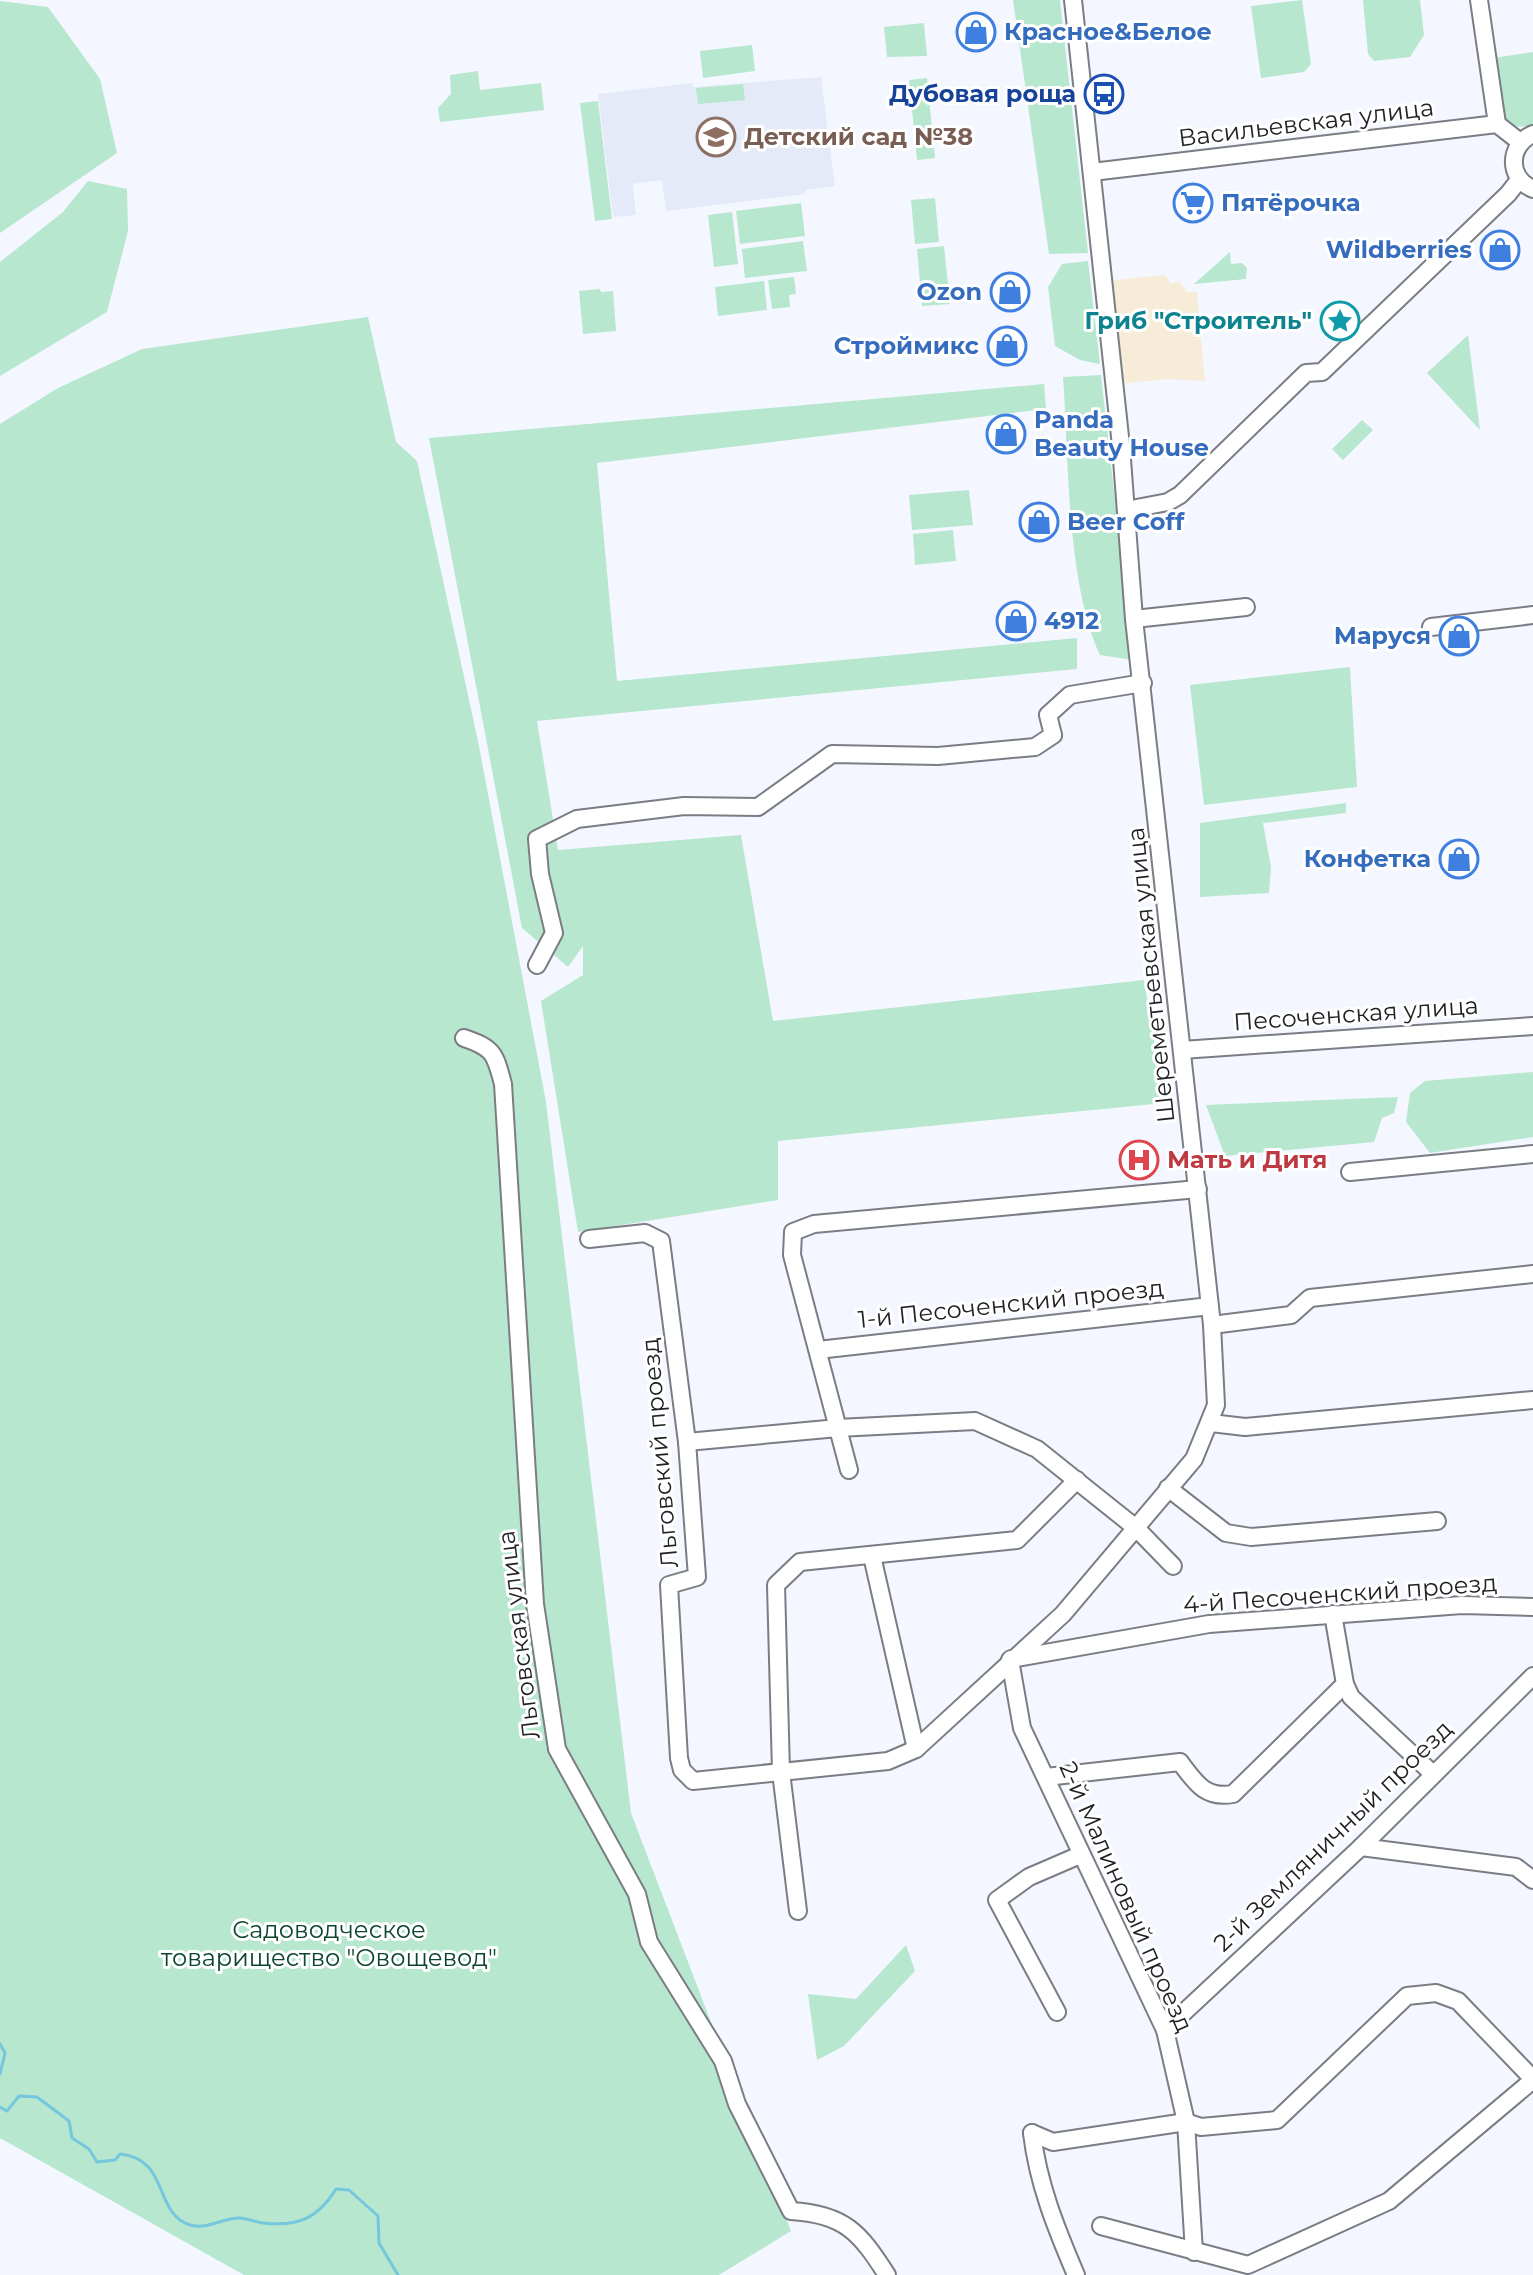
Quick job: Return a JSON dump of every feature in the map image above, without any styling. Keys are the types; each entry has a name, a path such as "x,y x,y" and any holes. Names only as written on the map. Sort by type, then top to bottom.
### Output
{"street":[{"name":"Шереметьевская улица","path":"693,1781 888,1761 916,1749 1063,1614 1194,1459 1211,1423 1218,1382 1134,619 1126,510 1073,0"},
{"path":"1126,510 1168,502 1180,495 1306,373 1322,372 1508,194 1526,184 1513,161 1526,138 1497,124 1479,0"},
{"name":"Васильевская улица","path":"1092,172 1497,124"},
{"path":"1134,619 1246,607"},
{"path":"1431,627 1533,615"},
{"path":"537,965 554,933 540,874 537,839 577,819 684,806 758,807 832,754 938,756 1035,747 1053,735 1048,715 1070,695 1143,683"},
{"name":"Песоченская улица","path":"1182,1050 1533,1026"},
{"name":"Льговская улица","path":"464,1038 487,1045 497,1060 503,1084 535,1604 557,1749 637,1894 649,1942 723,2061 737,2104 791,2211 833,2220 861,2234 887,2275"},
{"path":"1350,1172 1533,1154"},
{"path":"849,1470 792,1255 793,1232 814,1224 1198,1189"},
{"name":"Льговский проезд","path":"589,1239 645,1233 661,1241 687,1442 697,1577 669,1585 679,1758 682,1770 693,1781"},
{"path":"1212,1325 1291,1315 1310,1298 1533,1274"},
{"name":"1-й Песоченский проезд","path":"818,1350 1210,1306"},
{"path":"1211,1423 1245,1427 1533,1400"},
{"name":"4-й Песоченский проезд","path":"687,1442 838,1428 975,1421 1037,1449 1136,1528 1173,1566"},
{"path":"798,1911 781,1772 776,1585 800,1562 1017,1540 1077,1480"},
{"path":"1168,1488 1226,1533 1251,1537 1437,1521"},
{"path":"872,1556 916,1749"},
{"name":"4-й Песоченский проезд","path":"1010,1660 1209,1624 1462,1605 1533,1607"},
{"path":"1333,1614 1345,1684 1357,1704 1432,1773"},
{"name":"2-й Малиновый проезд","path":"1010,1660 1022,1728 1165,2030 1186,2122 1194,2252"},
{"name":"2-й Земляничный проезд","path":"1165,2030 1361,1847 1432,1773 1533,1676"},
{"path":"1046,1777 1180,1762 1200,1789 1220,1796 1233,1794 1345,1684"},
{"path":"1361,1847 1530,1871"},
{"path":"1057,2012 997,1900 1029,1877 1080,1855"},
{"path":"1076,2275 1049,2213 1032,2133 1053,2142 1186,2122 1201,2127 1277,2120 1407,1996 1436,1993 1458,2001 1533,2080 1389,2201 1248,2265 1101,2226"}],"shaded area":[{"name":"Детский сад №38","path":"821,77 835,186 805,190 805,194 666,211 662,180 633,184 636,215 613,217 598,94 692,83 693,87"},
{"path":"1165,275 1171,284 1179,281 1187,292 1197,292 1205,381 1167,379 1118,384 1107,281"}],"green space":[{"path":"1013,0 1060,0 1088,253 1049,254"},
{"path":"1302,0 1311,64 1304,72 1261,78 1251,6"},
{"path":"1363,0 1420,0 1424,35 1410,57 1374,61 1368,54"},
{"path":"0,1 48,7 100,79 117,153 0,233"},
{"path":"924,23 927,56 887,57 884,27"},
{"path":"752,45 755,71 703,78 700,51"},
{"path":"1533,52 1533,127 1510,126 1504,119 1494,58"},
{"path":"478,71 480,90 541,83 544,110 440,122 438,108 451,94 450,75"},
{"path":"927,78 935,158 917,160 909,80"},
{"path":"743,84 745,100 698,104 696,88"},
{"path":"598,101 612,219 595,221 580,103"},
{"path":"88,181 127,189 128,231 107,312 0,376 0,262 63,212"},
{"path":"935,198 939,242 915,244 911,200"},
{"path":"801,203 805,236 740,244 736,211"},
{"path":"732,212 738,264 714,267 708,215"},
{"path":"803,241 807,271 745,278 742,249"},
{"path":"944,246 950,304 922,306 917,249"},
{"path":"1230,252 1231,264 1242,263 1247,268 1246,279 1194,284"},
{"path":"1088,261 1100,364 1080,360 1055,346 1048,287 1062,264"},
{"path":"794,277 796,294 789,295 790,307 772,309 768,280"},
{"path":"764,281 767,310 718,316 715,287"},
{"path":"600,289 601,292 613,291 616,331 583,334 579,291"},
{"name":"Садоводческое товарищество \"Овощевод\"","path":"368,317 396,442 417,461 478,741 546,1102 631,1813 791,2231 719,2275 244,2275 0,2138 0,424 58,388 142,349"},
{"path":"1468,335 1480,430 1427,373"},
{"path":"1101,375 1133,660 1100,655 1089,625 1075,556 1063,377"},
{"path":"1044,384 1046,409 597,463 617,681 1077,638 1077,669 537,721 558,850 741,835 773,1021 1144,980 1164,1103 778,1141 778,1200 578,1232 541,1001 583,975 583,946 568,967 522,928 429,438"},
{"path":"1362,420 1373,430 1343,460 1332,449"},
{"path":"969,490 973,525 912,530 909,495"},
{"path":"953,530 956,561 915,565 913,534"},
{"path":"1350,667 1357,787 1204,805 1190,685"},
{"path":"1346,803 1346,813 1263,823 1271,867 1269,893 1200,897 1200,823"},
{"path":"1533,1072 1533,1137 1430,1153 1406,1122 1410,1093 1425,1081"},
{"path":"1398,1097 1394,1113 1382,1118 1374,1142 1225,1156 1206,1105"},
{"path":"906,1945 915,1971 844,2046 817,2060 808,1994 856,1999"}],"waterway":[{"path":"0,2044 5,2053 0,2074"},
{"path":"0,2107 7,2111 19,2096 37,2097 69,2121 72,2138 89,2149 97,2162 115,2160 120,2154 136,2158 154,2175 170,2210 190,2225 203,2226 239,2218 276,2224 297,2222 314,2214 336,2189 349,2190 378,2216 379,2243 398,2275"}],"place":[{"name":"Красное&Белое","path":"976,32"},
{"name":"Дубовая роща","path":"1104,94"},
{"name":"Детский сад №38","path":"716,137"},
{"name":"Пятёрочка","path":"1193,203"},
{"name":"Wildberries","path":"1500,250"},
{"name":"Ozon","path":"1010,292"},
{"name":"Гриб \"Строитель\"","path":"1340,321"},
{"name":"Строймикс","path":"1007,346"},
{"name":"Panda Beauty House","path":"1006,434"},
{"name":"Beer Coff","path":"1039,522"},
{"name":"4912","path":"1016,621"},
{"name":"Маруся","path":"1459,636"},
{"name":"Конфетка","path":"1459,859"},
{"name":"Мать и Дитя","path":"1139,1160"}]}
